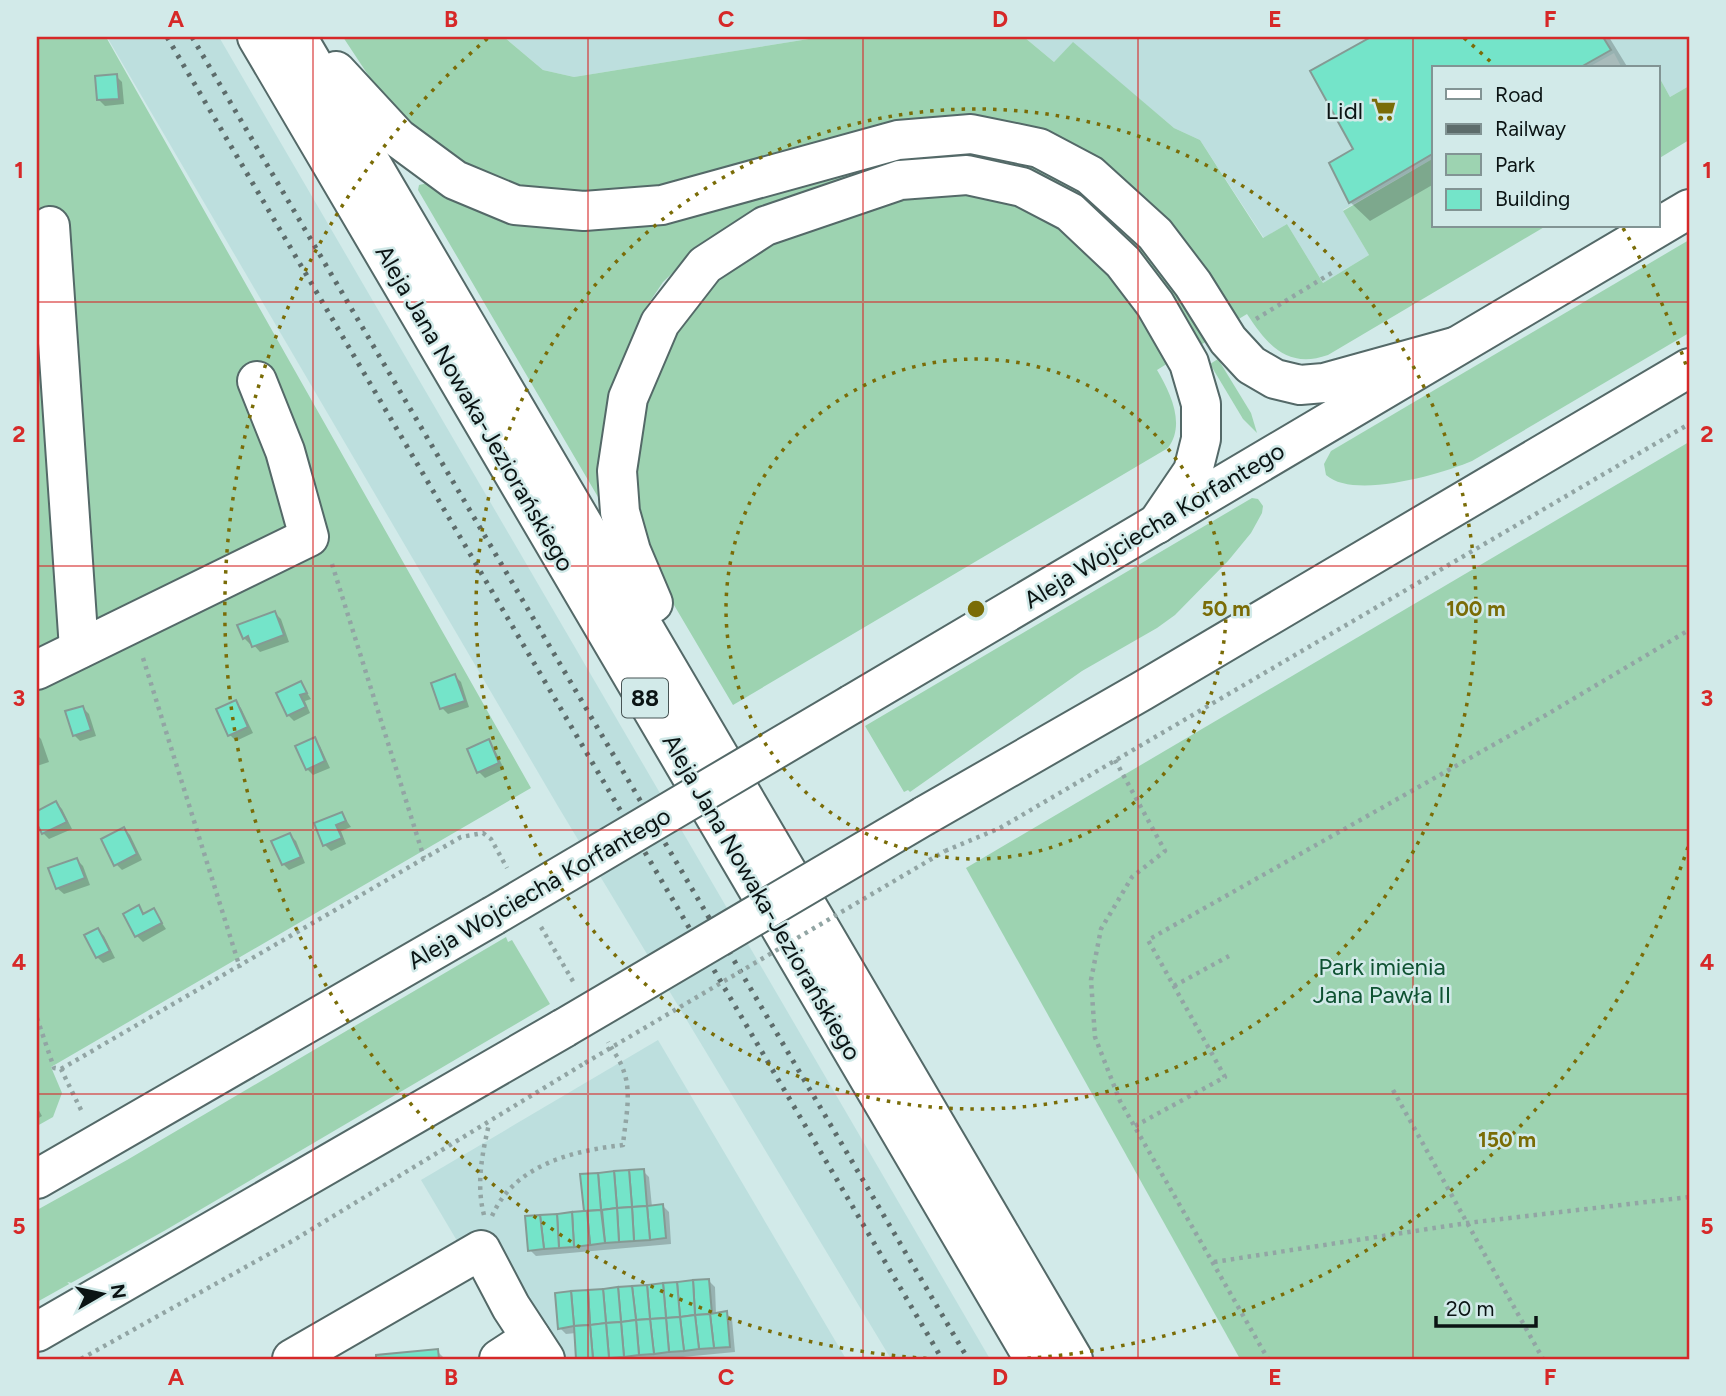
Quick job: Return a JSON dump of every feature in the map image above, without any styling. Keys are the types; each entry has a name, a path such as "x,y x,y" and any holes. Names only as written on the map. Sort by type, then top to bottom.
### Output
{"main road":[{"name":"Aleja Jana Nowaka-Jeziorańskiego","path":"257,37 1034,1359"},
{"name":"Aleja Jana Nowaka-Jeziorańskiego","path":"297,37 1073,1359"},
{"path":"305,37 398,138 455,180 515,205 584,211 662,205 898,140 971,134 1039,148 1090,175 1155,234 1193,284 1228,340 1251,365 1275,379 1300,385 1324,383 1454,347"},
{"path":"706,734 631,551 620,512 617,471 628,398 660,323 705,265 765,226 900,180 967,175 1022,187 1070,212 1123,262 1155,304 1189,363 1201,404 1201,439 1193,471 1157,524"},
{"name":"Aleja Wojciecha Korfantego","path":"1660,226 1689,209"},
{"path":"50,226 79,649"},
{"name":"Aleja Wojciecha Korfantego","path":"37,1178 493,916 1657,228"},
{"path":"37,1332 1142,691 1689,368"},
{"path":"37,670 309,537 285,451 257,381"},
{"path":"292,1359 481,1250 511,1307 538,1348 499,1359"}],"path":[{"path":"1251,322 1333,272"},
{"path":"81,1359 294,1240 585,1063 945,851 1000,828 1689,424"},
{"path":"309,537 325,542 424,858"},
{"path":"132,624 240,968"},
{"path":"1135,1126 1225,1077 1148,940 1546,715 1689,630"},
{"path":"1115,760 1165,851 1132,877 1101,929 1091,980 1095,1037 1120,1101 1268,1359"},
{"path":"1174,986 1229,956"},
{"path":"37,1018 54,1068 61,1069 78,1104"},
{"path":"1394,1090 1543,1359"},
{"path":"489,1123 480,1175 480,1198 488,1226 510,1187 541,1166 565,1154 623,1145"},
{"path":"1214,1262 1467,1223 1689,1197"}],"shaded area":[{"path":"107,37 219,37 990,1359 891,1359 559,808"},
{"path":"504,37 821,37 574,77 543,70"},
{"path":"1024,37 1689,37 1689,86 1670,97 1660,79 1660,66 1621,66 1614,53 1591,66 1432,66 1432,159 1343,210 1369,255 1323,283 1287,224 1264,238 1200,140 1174,128 1073,43 1054,62"},
{"path":"658,1040 846,1359 527,1359 421,1180"}],"green space":[{"path":"37,37 106,37 531,788 51,1067 62,1093 53,1117 37,1126"},
{"path":"343,37 504,37 543,70 574,77 821,37 1024,37 1054,62 1073,42 1174,128 1200,140 1263,238 1287,224 1323,283 1369,255 1343,211 1432,159 1432,228 1543,228 1328,355 1301,359 1290,357 1271,345 1247,314 1232,323 1192,258 957,117 925,118 887,124 670,189 539,194 441,155 376,87"},
{"path":"1660,79 1670,97 1689,86 1689,140 1660,158"},
{"path":"951,148 1044,167 1094,198 1163,270 1207,341 1199,346 1156,276 969,160 900,160 685,261 663,282 647,306 633,337 598,497 418,190 419,185 428,183 472,208 520,223"},
{"path":"951,189 1038,209 1125,285 1173,360 1157,370 1174,408 1176,429 1173,439 1168,448 733,705 661,583 641,534 634,475 638,434 656,367 707,282 763,246 877,201"},
{"path":"1689,240 1689,333 1472,461 1420,478 1376,485 1339,482 1326,475 1324,464 1331,451"},
{"path":"1218,359 1251,413 1257,433 1243,419 1210,364"},
{"name":"Park imienia Jana Pawła II","path":"1689,442 1689,1359 1240,1359 966,868"},
{"path":"1252,498 1258,499 1263,506 1251,533 1228,561 1175,615 1082,671 910,792 904,792 865,726"},
{"path":"506,937 508,942 512,940 550,1004 164,1231 37,1302 37,1210"}],"building":[{"name":"Lidl","path":"1371,37 1603,37 1611,50 1583,66 1432,66 1432,154 1349,203 1329,163 1353,149 1310,71"},
{"path":"117,74 119,99 97,100 95,76"},
{"path":"275,611 284,635 252,647 248,636 243,639 237,625"},
{"path":"455,674 465,701 440,709 431,683"},
{"path":"301,681 307,693 300,695 306,707 287,716 276,693"},
{"path":"236,700 248,727 228,736 216,709"},
{"path":"83,706 91,730 73,736 65,711"},
{"path":"315,737 325,761 306,770 295,746"},
{"path":"489,739 499,763 477,773 467,749"},
{"path":"56,801 67,822 42,834 37,824 37,811"},
{"path":"342,812 346,821 336,825 342,838 323,846 314,823"},
{"path":"124,827 137,854 114,866 101,839"},
{"path":"290,833 301,857 282,865 271,841"},
{"path":"77,858 85,878 56,889 48,868"},
{"path":"139,905 143,914 154,908 162,923 135,937 123,914"},
{"path":"98,928 110,951 96,958 84,935"},
{"path":"644,1169 647,1206 632,1207 629,1170"},
{"path":"629,1170 632,1207 617,1208 614,1171"},
{"path":"614,1171 617,1208 601,1210 598,1173"},
{"path":"598,1173 601,1210 584,1211 580,1174"},
{"path":"663,1204 666,1238 650,1240 647,1206"},
{"path":"647,1206 650,1240 634,1241 632,1207"},
{"path":"632,1207 634,1241 619,1242 617,1208"},
{"path":"617,1208 619,1242 605,1243 602,1210"},
{"path":"601,1210 605,1243 590,1245 587,1211"},
{"path":"587,1211 590,1245 574,1247 572,1212"},
{"path":"572,1212 574,1247 559,1248 557,1214"},
{"path":"557,1214 559,1248 544,1249 540,1215"},
{"path":"540,1215 544,1249 528,1251 525,1216"},
{"path":"709,1279 712,1314 695,1315 693,1280"},
{"path":"693,1280 695,1315 680,1317 677,1282"},
{"path":"677,1282 680,1317 666,1318 663,1283"},
{"path":"663,1283 666,1318 650,1319 647,1285"},
{"path":"647,1285 650,1319 636,1320 632,1286"},
{"path":"632,1286 636,1320 621,1322 618,1287"},
{"path":"618,1287 621,1322 606,1323 603,1289"},
{"path":"603,1289 606,1323 590,1325 588,1290"},
{"path":"588,1290 590,1325 574,1326 571,1291"},
{"path":"571,1291 574,1326 558,1329 555,1293"},
{"path":"727,1311 730,1347 714,1348 710,1314"},
{"path":"710,1314 714,1348 699,1349 695,1315"},
{"path":"695,1315 699,1349 684,1351 680,1317"},
{"path":"680,1317 684,1351 669,1352 666,1318"},
{"path":"666,1318 669,1352 654,1354 650,1319"},
{"path":"650,1319 654,1354 639,1355 636,1320"},
{"path":"636,1320 639,1355 624,1357 621,1322"},
{"path":"621,1322 624,1357 609,1358 606,1323"},
{"path":"606,1323 609,1358 593,1359 590,1325"},
{"path":"590,1325 593,1359 576,1359 574,1326"},
{"path":"438,1349 439,1359 376,1359 376,1355"}],"railway":[{"path":"167,37 942,1359"},
{"path":"192,37 968,1359"}],"place":[{"name":"Lidl","path":"1383,110"}]}
